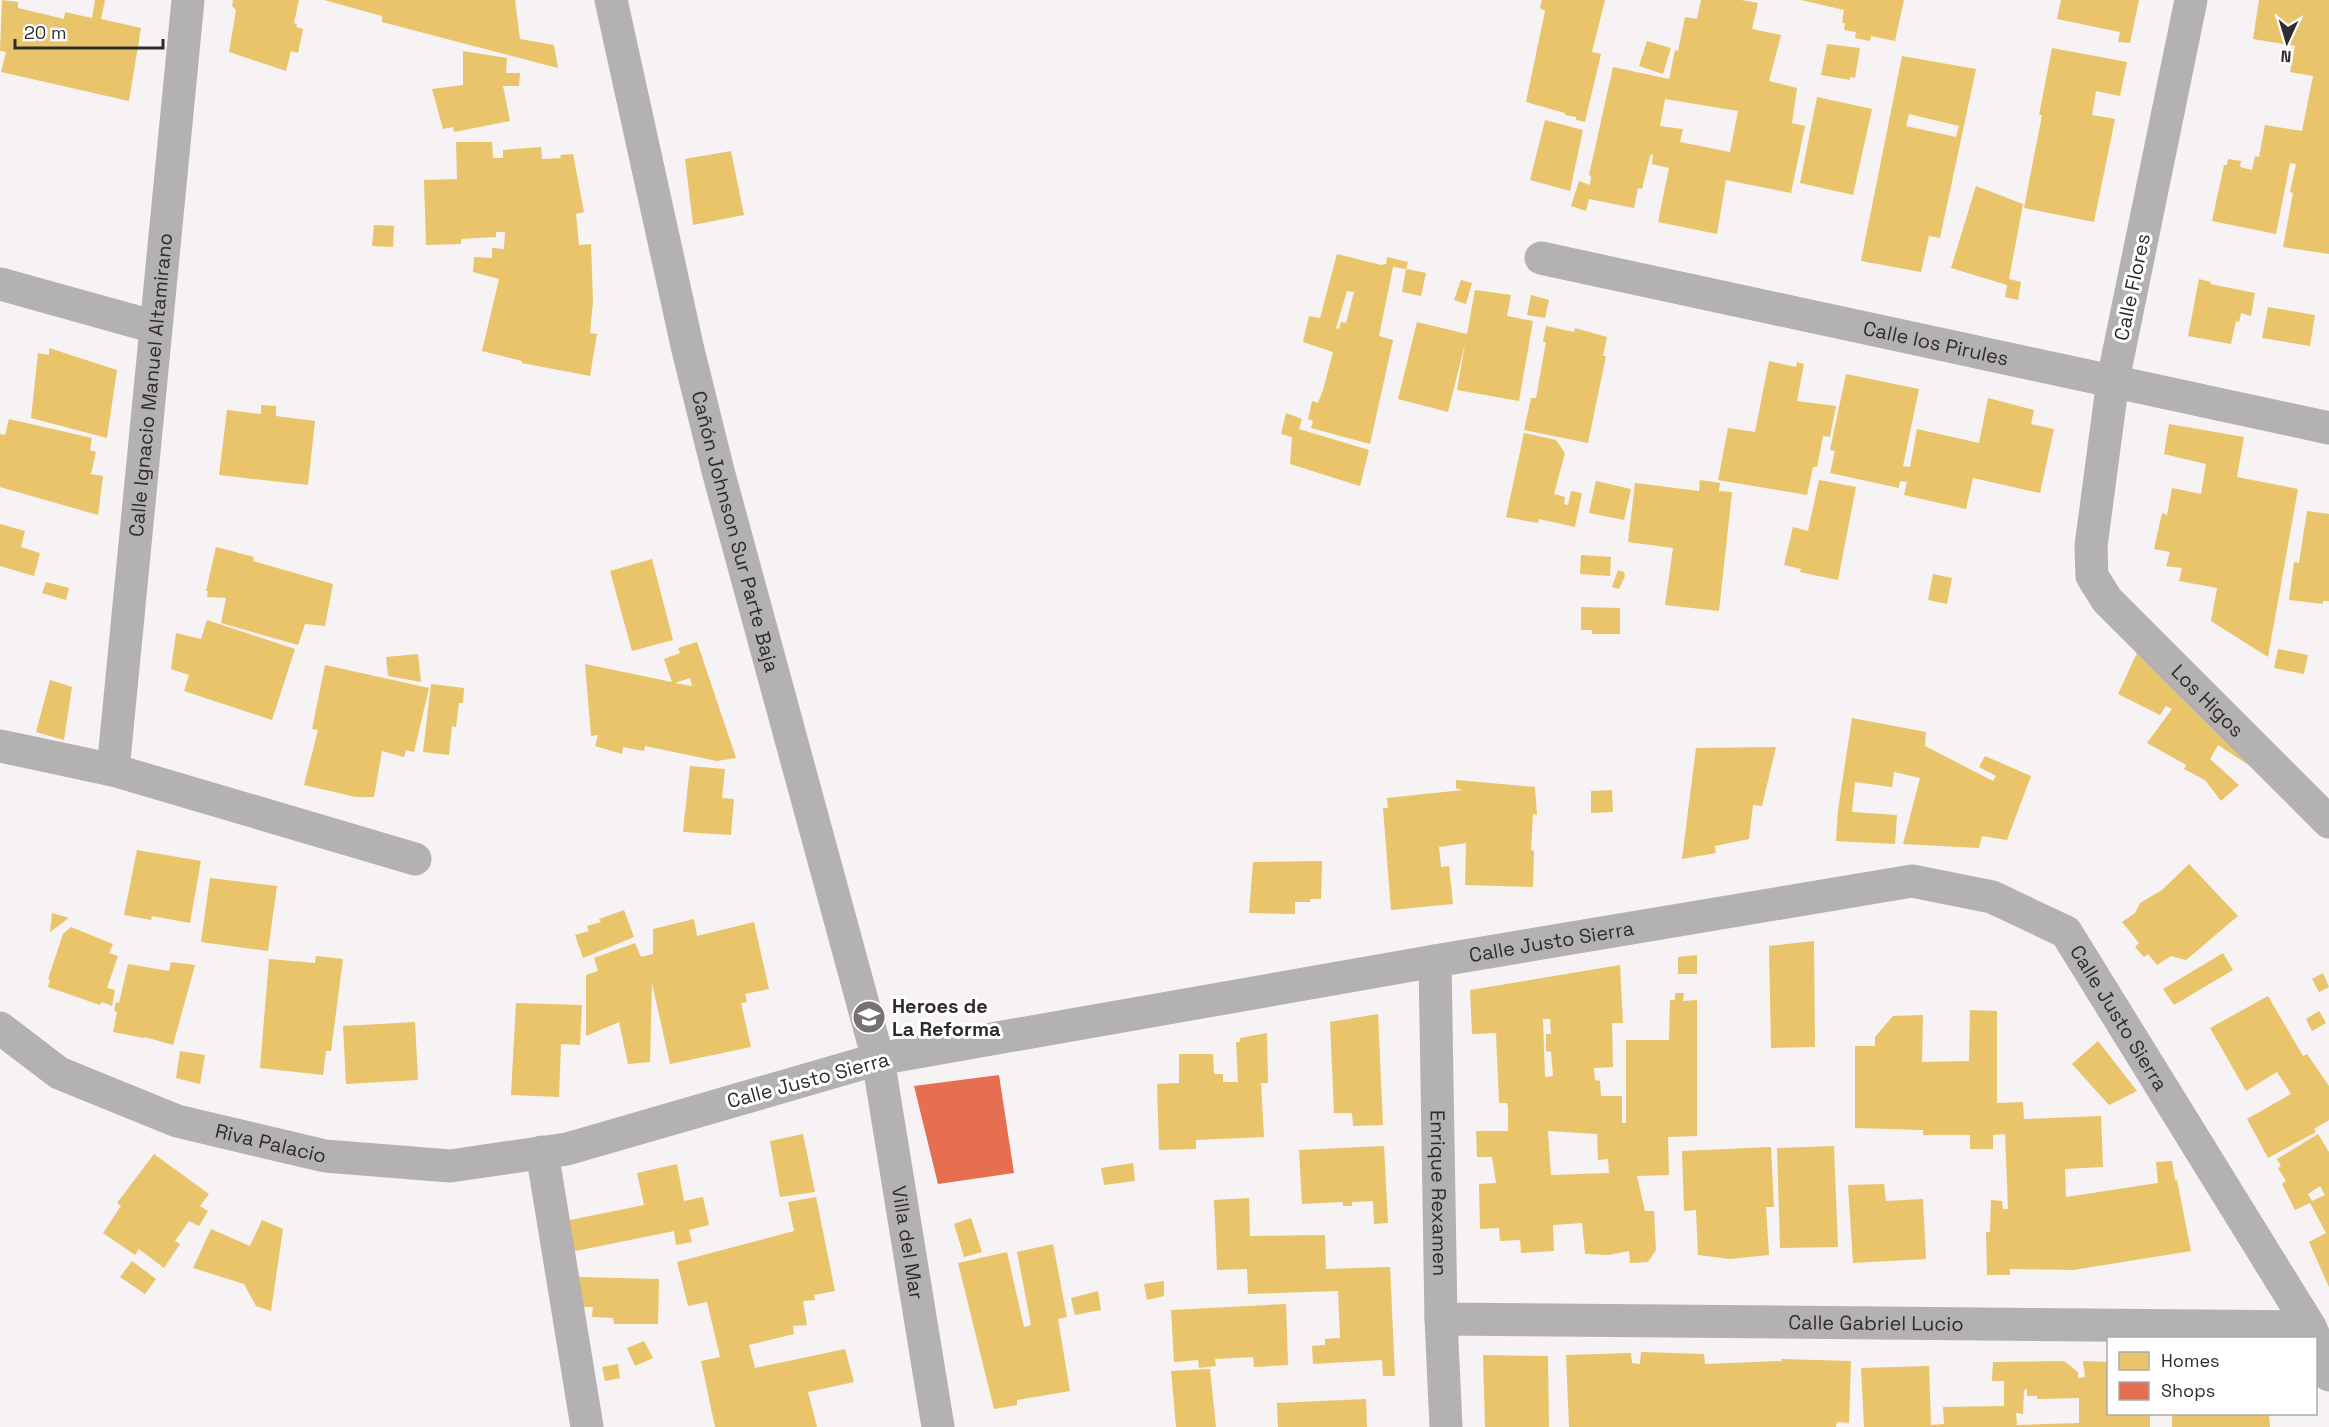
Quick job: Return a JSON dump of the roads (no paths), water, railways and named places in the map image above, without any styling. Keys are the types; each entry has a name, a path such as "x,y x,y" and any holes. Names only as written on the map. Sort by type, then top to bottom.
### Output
{"street":[{"name":"Calle Ignacio Manuel Altamirano","path":"113,770 188,0"},
{"name":"Cañón Johnson Sur Parte Baja","path":"611,0 688,350 714,456 878,1059"},
{"name":"Calle Flores","path":"2092,576 2091,546 2113,380 2191,0"},
{"name":"Calle los Pirules","path":"1540,258 2329,428"},
{"path":"0,284 155,327"},
{"name":"Los Higos","path":"2092,576 2107,600 2329,822"},
{"path":"0,746 113,770 416,859"},
{"name":"Calle Justo Sierra","path":"555,1150 878,1059 1436,961 1912,881 1992,897 2066,933 2314,1336"},
{"name":"Enrique Rexamen","path":"1436,961 1440,1319 1446,1427"},
{"name":"Riva Palacio","path":"0,1028 59,1073 177,1120 326,1156 450,1166 555,1150"},
{"name":"Villa del Mar","path":"878,1059 938,1427"},
{"path":"555,1150 587,1427"},
{"name":"Calle Gabriel Lucio","path":"1440,1319 2314,1336"},
{"name":"Calle Justo Sierra","path":"2317,1344 2329,1375"}],"place":[{"name":"Heroes de La Reforma","path":"869,1017"}]}
